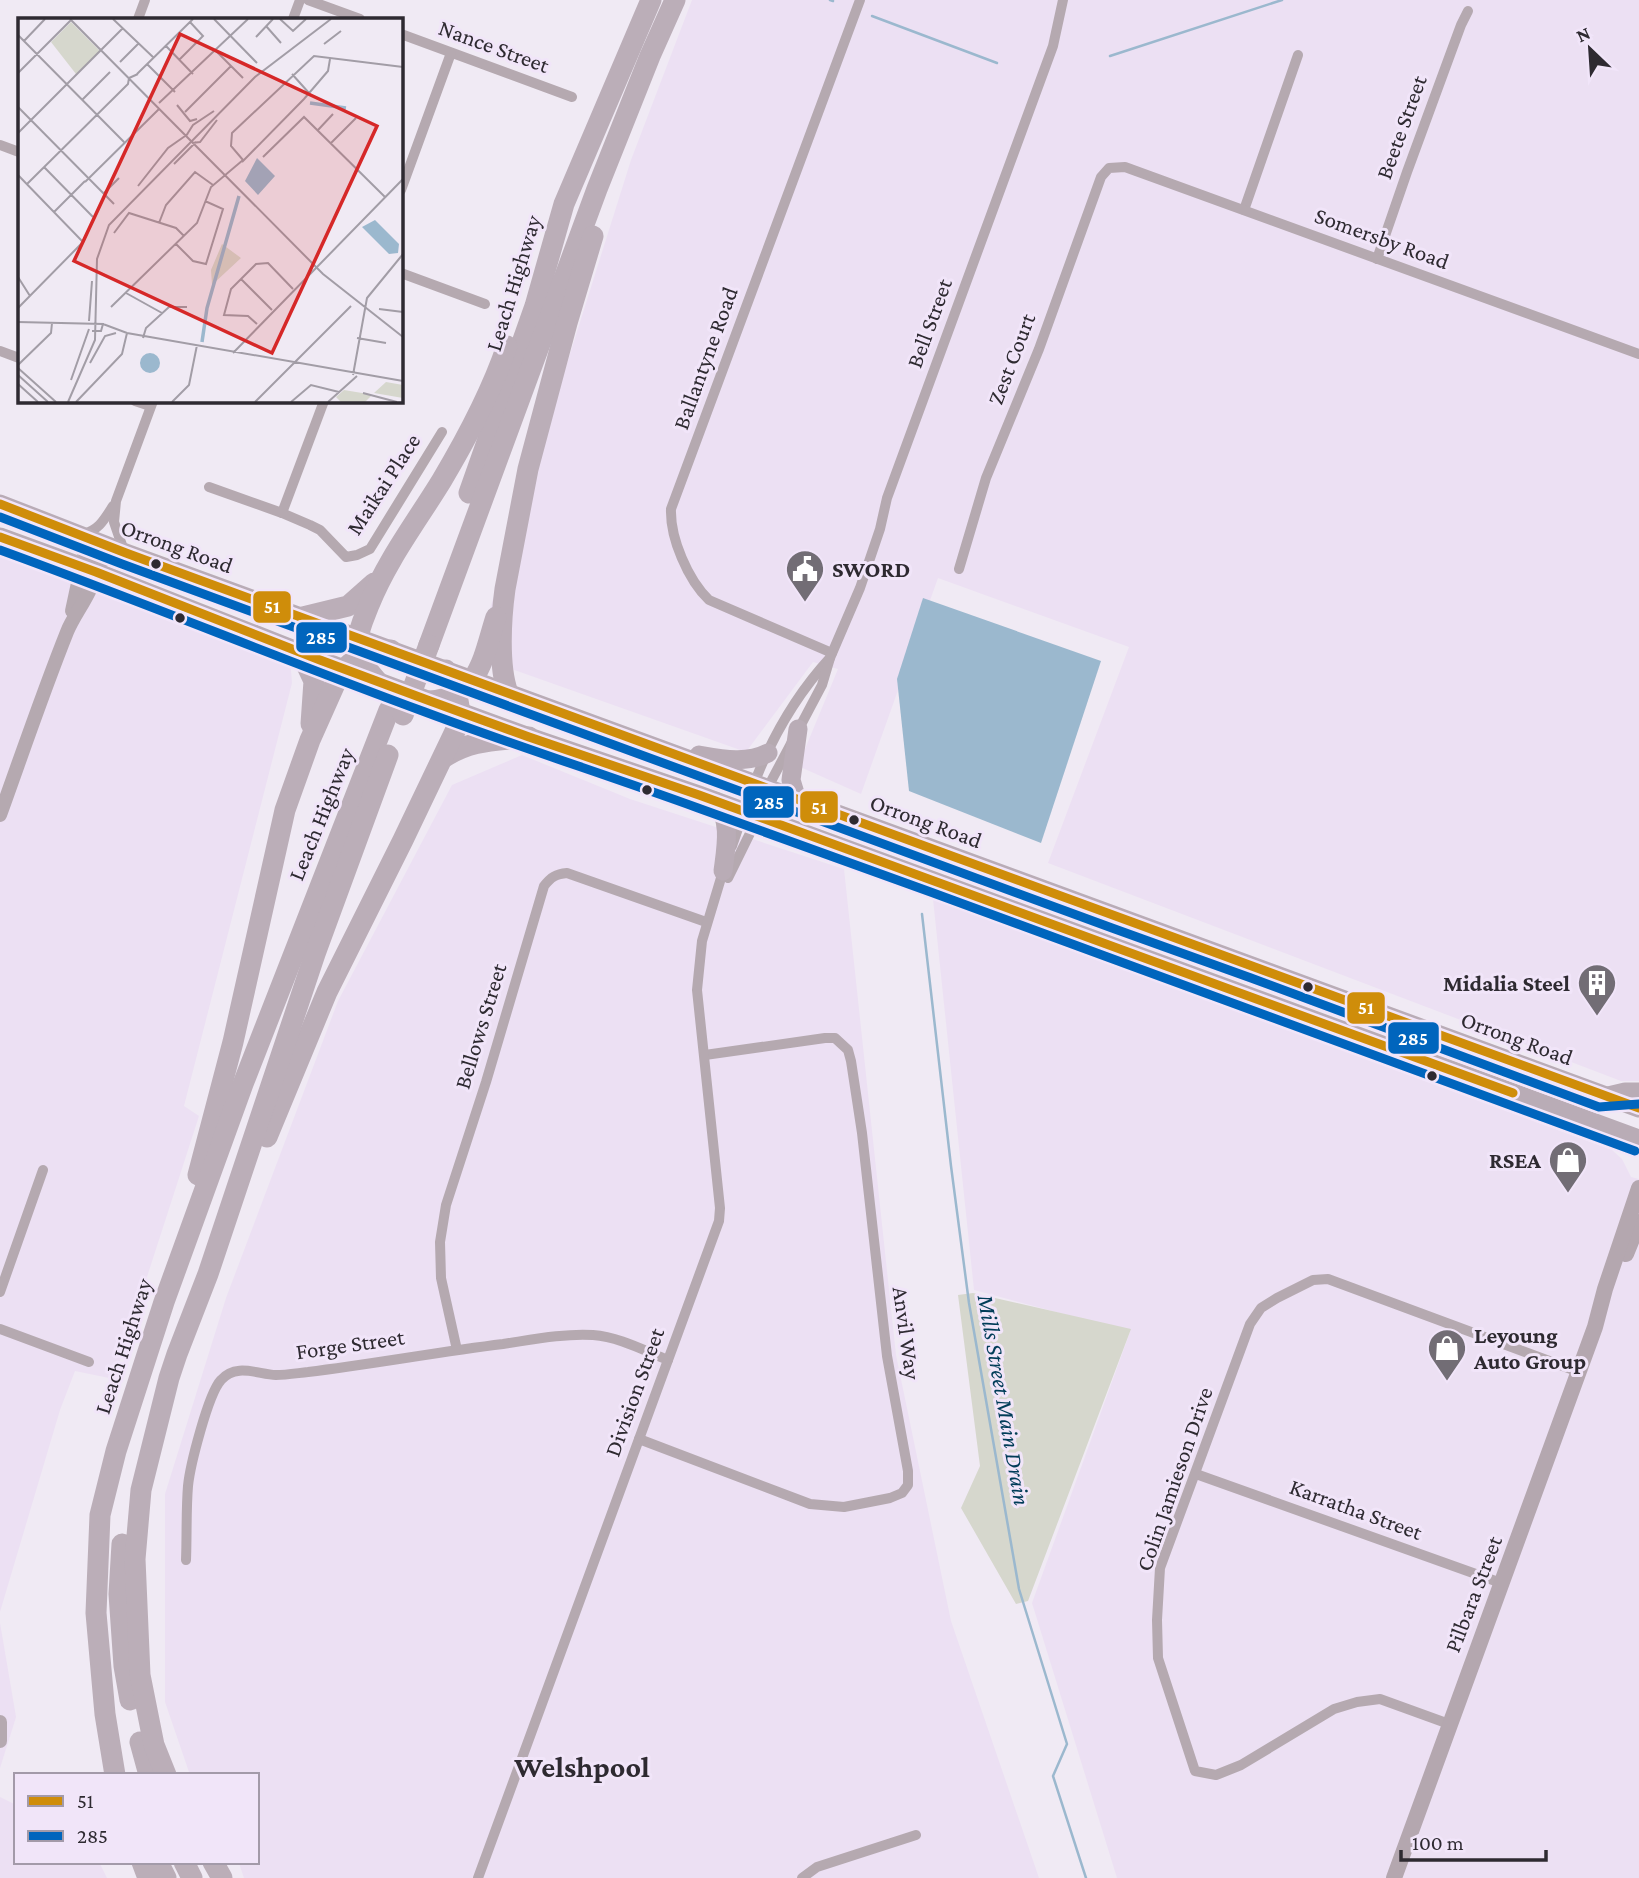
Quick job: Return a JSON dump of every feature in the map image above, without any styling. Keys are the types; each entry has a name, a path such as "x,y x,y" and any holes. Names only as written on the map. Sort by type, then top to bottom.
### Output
{"highway":[{"name":"Leach Highway","path":"422,643 522,345 564,204 651,0"},
{"name":"Leach Highway","path":"99,1660 96,1613 100,1515 116,1451 164,1302 248,1072 396,712 597,188 675,0"},
{"path":"508,693 502,673 503,607 528,469 567,323 641,77"},
{"path":"164,1302 233,1042 285,810 310,740 339,675 354,654 361,625 381,577 443,477 480,410 503,357 535,267 564,204"},
{"name":"Orrong Road","path":"0,505 126,554 303,617 354,654"},
{"path":"0,537 91,568 296,650 354,654 391,650"},
{"path":"303,617 348,606 381,577"},
{"path":"208,1274 327,992 458,725 459,704 479,669 505,589"},
{"path":"296,650 314,681 310,740"},
{"name":"Orrong Road","path":"391,650 1639,1108"},
{"path":"354,654 378,682 430,701 445,700 459,704 529,737 751,814 1639,1139"},
{"path":"446,670 459,704"},
{"name":"Leach Highway","path":"169,1378 208,1274 396,712"},
{"path":"797,800 791,780 798,729"},
{"path":"443,758 457,749 476,743 529,737"},
{"path":"650,746 739,760 768,753"},
{"path":"715,801 723,814 727,834 723,871"},
{"path":"1603,1097 1639,1092"},
{"path":"148,1773 135,1726 124,1666 119,1594 124,1526 134,1472 150,1421 169,1378"},
{"path":"165,1773 153,1745 140,1675 135,1559 141,1490 169,1378"},
{"path":"99,1660 115,1773"},
{"path":"99,1660 124,1773"}],"main road":[{"name":"Pilbara Street","path":"1394,1878 1595,1327 1639,1188"},
{"name":"Pilbara Street","path":"1595,1327 1639,1222"}],"street":[{"path":"138,18 145,0"},
{"path":"293,18 300,0"},
{"path":"308,0 357,18"},
{"name":"Ballantyne Road","path":"831,655 709,600 695,584 672,531 671,509 860,0"},
{"name":"Bell Street","path":"761,786 798,729 822,685 831,655 860,588 887,498 1053,46 1063,0"},
{"name":"Beete Street","path":"1377,259 1468,10"},
{"name":"Nance Street","path":"402,34 572,97"},
{"path":"402,187 451,53"},
{"path":"1244,210 1298,55"},
{"path":"0,145 18,152"},
{"name":"Somersby Road","path":"1110,168 1125,167 1639,354"},
{"name":"Zest Court","path":"959,569 986,478 1039,349 1101,177 1110,168"},
{"path":"402,273 485,304"},
{"path":"0,351 18,358"},
{"path":"282,513 324,402"},
{"path":"79,535 100,527 116,501 152,404"},
{"name":"Maikai Place","path":"209,487 282,513 320,530 346,557 357,555 370,549 442,432"},
{"path":"0,815 68,629 78,583 91,568 111,556 126,554 114,522 116,501"},
{"path":"0,505 77,544 91,568"},
{"name":"Bell Street","path":"761,786 768,753 812,678 831,655"},
{"path":"751,814 761,786"},
{"name":"Division Street","path":"478,1878 719,1221 720,1208 697,990 700,951 706,922 723,871 751,814"},
{"name":"Division Street","path":"713,904 726,882 751,814"},
{"name":"Bellows Street","path":"457,1350 441,1278 440,1242 446,1205 544,886 551,877 567,873 706,922"},
{"name":"Anvil Way","path":"639,1439 810,1504 844,1507 890,1498 902,1493 908,1485 908,1471 887,1356 862,1133 848,1050 835,1038 825,1038 705,1055"},
{"path":"0,1292 43,1170"},
{"name":"Colin Jamieson Drive","path":"1449,1724 1380,1699 1357,1702 1334,1709 1241,1765 1216,1775 1195,1771 1158,1658 1160,1568 1250,1324 1261,1308 1287,1292 1313,1280 1328,1279 1579,1372"},
{"path":"0,1329 89,1362"},
{"name":"Forge Street","path":"186,1560 188,1483 209,1401 226,1375 238,1371 274,1375 306,1373 457,1350 589,1335 611,1337 668,1360"},
{"name":"Karratha Street","path":"1196,1474 1501,1583"},
{"path":"0,1722 0,1740"},
{"path":"802,1878 817,1867 916,1835"}],"shaded area":[{"path":"692,0 1639,0 1639,1081 1621,1081 1048,863 1129,647 938,578 861,794 798,766 838,669 813,662 746,752 475,656 631,160"},
{"path":"0,551 290,657 292,683 184,1106 199,1116 114,1379 75,1371 60,1410 0,1612"},
{"path":"522,755 630,799 844,869 896,1355 951,1621 1039,1878 244,1878 239,1864 259,1864 259,1773 189,1773 165,1702 165,1494 226,1298 338,1001 452,785"},
{"path":"933,899 1612,1150 1622,1159 1631,1177 1639,1179 1639,1878 1117,1878 1032,1603 1130,1332 974,1290"},
{"path":"973,1293 1131,1329 1028,1601 1016,1604 961,1508 980,1466 958,1295"},
{"path":"0,1623 16,1717 0,1768"},
{"path":"0,1797 14,1804 14,1864 100,1864 107,1878 0,1878"}],"water":[{"path":"923,598 1101,661 1041,843 909,791 897,679"}],"waterway":[{"name":"Mills Street Main Drain","path":"1110,56 1282,0"},
{"name":"Mills Street Main Drain","path":"872,16 997,63"},
{"name":"Mills Street Main Drain","path":"922,914 969,1303 1019,1589 1067,1744 1053,1776 1086,1878"}],"transit line":[{"name":"51","path":"0,504 126,553 1639,1108"},
{"name":"285","path":"0,517 1599,1107 1639,1104"},
{"name":"51","path":"0,537 430,701 699,795 1513,1093"},
{"name":"285","path":"0,550 493,737 932,893 1635,1151"}],"place":[{"name":"SWORD","path":"805,603"},
{"name":"Midalia Steel","path":"1597,1017"},
{"name":"RSEA","path":"1568,1194"},
{"name":"Leyoung Auto Group","path":"1447,1382"}],"district":[{"name":"Welshpool","path":"582,1767"}]}
